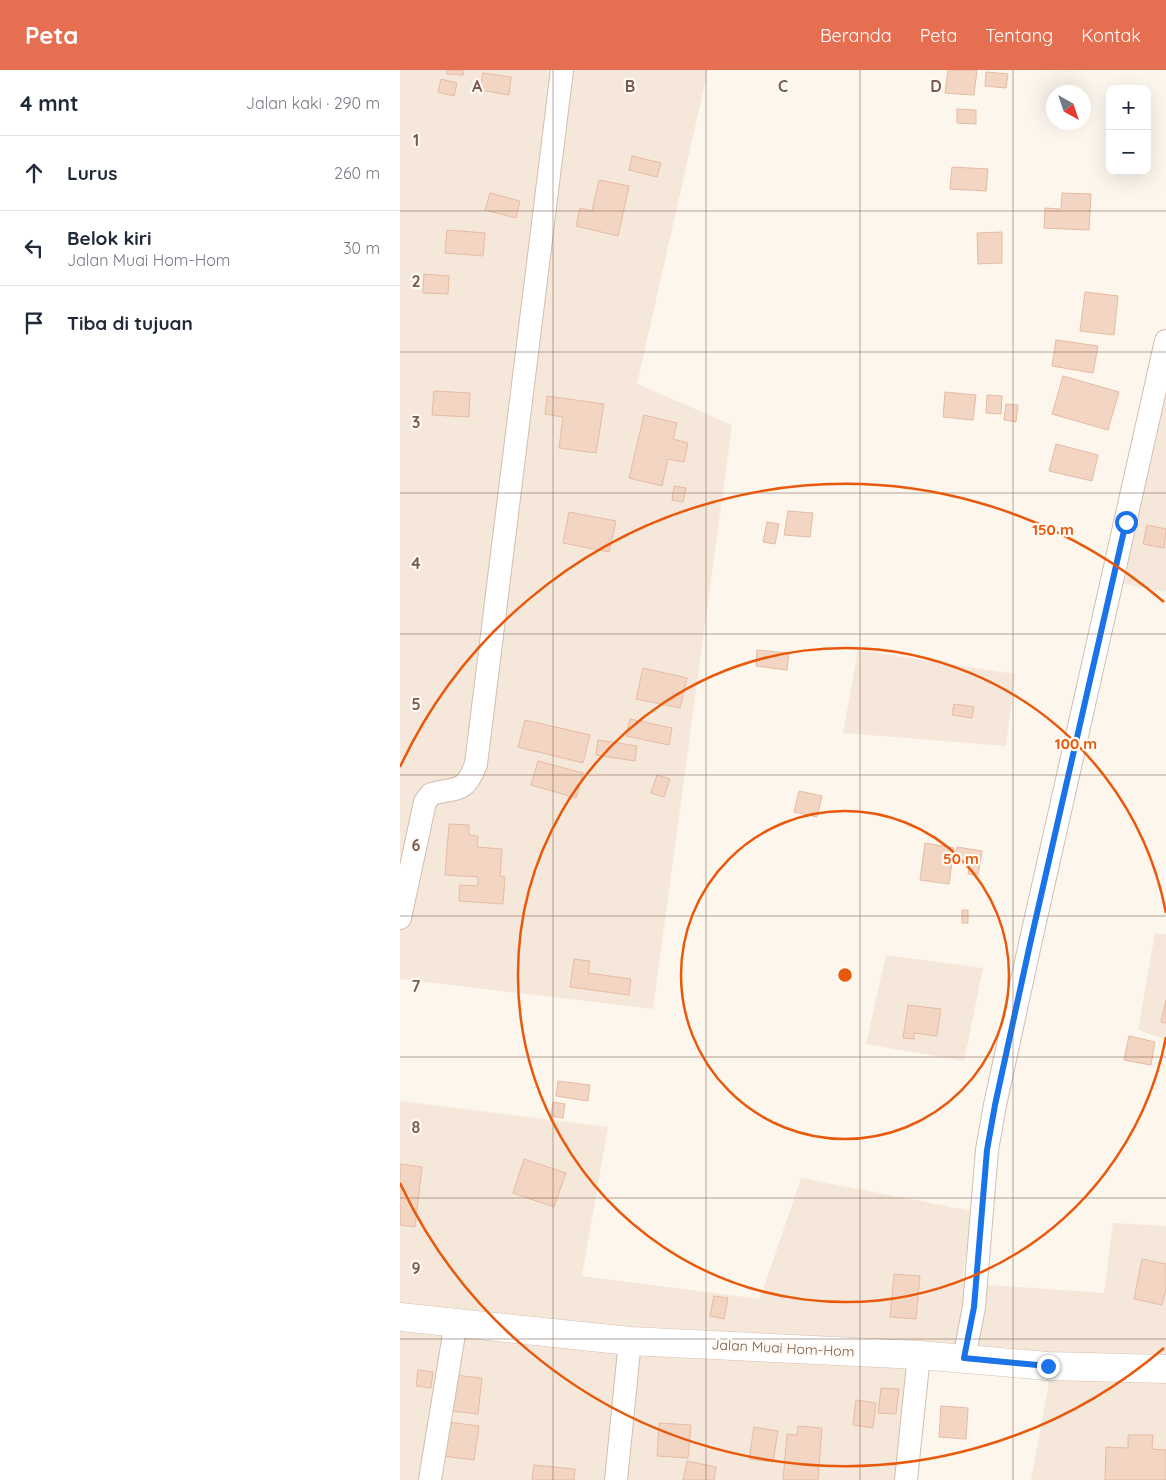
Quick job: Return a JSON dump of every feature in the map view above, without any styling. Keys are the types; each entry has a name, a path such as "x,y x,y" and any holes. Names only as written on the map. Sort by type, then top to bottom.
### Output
{"street":[{"path":"400,918 425,802 431,794 460,788 469,780 476,764 562,70"},
{"path":"964,1358 974,1307 987,1150 995,1105 1166,341"},
{"name":"Jalan Muai Hom-Hom","path":"400,1317 630,1341 919,1355 1048,1366 1166,1369"},
{"path":"430,1480 456,1322"},
{"path":"616,1480 630,1341"},
{"path":"906,1480 919,1355"}],"shaded area":[{"path":"400,70 708,70 637,384 732,425 653,1009 400,979"},
{"path":"1162,380 1166,381 1166,592 1124,584"},
{"path":"858,650 1015,674 1006,746 843,733"},
{"path":"1155,933 1166,934 1166,1040 1138,1030"},
{"path":"886,955 983,968 964,1061 866,1044"},
{"path":"400,1101 608,1127 582,1276 760,1299 801,1178 972,1211 962,1283 1104,1293 1113,1223 1166,1226 1166,1480 1031,1480 1051,1371 923,1358 908,1480 400,1480"}],"building":[{"path":"447,70 464,70 463,75 447,74"},
{"path":"948,70 977,70 974,95 945,93"},
{"path":"986,72 1008,74 1006,88 985,86"},
{"path":"483,73 511,77 509,95 480,90"},
{"path":"441,79 457,83 454,96 438,92"},
{"path":"957,109 976,110 976,124 957,123"},
{"path":"632,156 661,163 657,177 629,170"},
{"path":"952,167 988,169 986,191 950,189"},
{"path":"599,180 629,186 618,236 576,226 580,208 592,211"},
{"path":"490,193 520,201 516,218 485,210"},
{"path":"1062,193 1091,194 1089,230 1044,228 1045,208 1061,209"},
{"path":"447,230 485,233 483,256 445,253"},
{"path":"1002,232 1002,263 978,264 977,233"},
{"path":"424,274 449,276 448,294 423,293"},
{"path":"1085,292 1118,296 1114,335 1080,331"},
{"path":"1056,340 1098,346 1093,373 1052,366"},
{"path":"1063,376 1119,392 1108,430 1052,414"},
{"path":"434,391 470,393 469,417 432,415"},
{"path":"945,392 976,395 973,420 943,417"},
{"path":"987,395 1002,396 1001,414 986,413"},
{"path":"547,396 604,404 596,453 559,448 563,417 545,414"},
{"path":"1006,404 1018,405 1016,422 1004,420"},
{"path":"644,415 677,423 673,439 688,443 684,462 668,459 662,486 629,478"},
{"path":"1056,444 1098,455 1092,481 1049,471"},
{"path":"674,486 686,488 683,502 672,500"},
{"path":"788,511 813,513 810,537 784,535"},
{"path":"569,512 616,521 609,552 563,543"},
{"path":"767,522 779,524 775,544 763,542"},
{"path":"1147,525 1166,529 1164,548 1143,544"},
{"path":"757,650 789,653 787,670 756,666"},
{"path":"643,668 687,678 680,708 636,699"},
{"path":"954,704 974,707 972,718 952,715"},
{"path":"630,719 672,728 669,745 626,736"},
{"path":"525,720 590,735 583,763 518,747"},
{"path":"598,740 637,746 635,761 596,755"},
{"path":"538,761 583,773 576,798 531,785"},
{"path":"657,775 670,779 664,797 651,793"},
{"path":"799,791 822,796 817,817 794,812"},
{"path":"449,824 469,825 469,835 478,836 477,847 502,849 500,876 505,877 503,904 459,901 460,885 478,886 478,877 445,875"},
{"path":"925,843 954,848 949,884 920,880"},
{"path":"957,847 982,851 978,875 968,874 970,863 954,861"},
{"path":"962,910 968,910 968,923 962,923"},
{"path":"574,959 590,961 588,973 631,979 629,995 570,987"},
{"path":"1166,1000 1166,1023 1161,1022"},
{"path":"908,1005 941,1009 937,1036 914,1033 914,1039 903,1038"},
{"path":"1129,1036 1155,1042 1151,1065 1124,1060"},
{"path":"558,1081 590,1085 588,1101 556,1096"},
{"path":"553,1102 565,1104 563,1118 551,1116"},
{"path":"524,1159 566,1173 554,1207 513,1193"},
{"path":"400,1164 422,1167 415,1227 400,1225"},
{"path":"1142,1259 1166,1264 1166,1289 1162,1305 1134,1299"},
{"path":"894,1274 920,1276 916,1319 890,1317"},
{"path":"714,1296 728,1298 724,1319 710,1316"},
{"path":"418,1370 433,1372 431,1388 416,1386"},
{"path":"454,1375 482,1378 478,1414 450,1411"},
{"path":"881,1388 899,1389 896,1414 878,1413"},
{"path":"856,1400 876,1403 873,1428 853,1425"},
{"path":"941,1406 968,1408 966,1439 939,1437"},
{"path":"448,1422 479,1426 474,1460 443,1456"},
{"path":"659,1423 691,1425 688,1458 657,1456"},
{"path":"798,1426 822,1428 818,1480 783,1480 787,1434 797,1435"},
{"path":"754,1427 778,1431 773,1462 749,1459"},
{"path":"1128,1435 1153,1435 1152,1449 1166,1450 1166,1480 1105,1480 1106,1447 1128,1448"},
{"path":"687,1461 716,1467 714,1480 683,1480"},
{"path":"534,1465 575,1469 574,1480 532,1480"}],"route":[{"path":"1048,1366 964,1358 974,1307 987,1150 995,1105 1126,522"}]}
